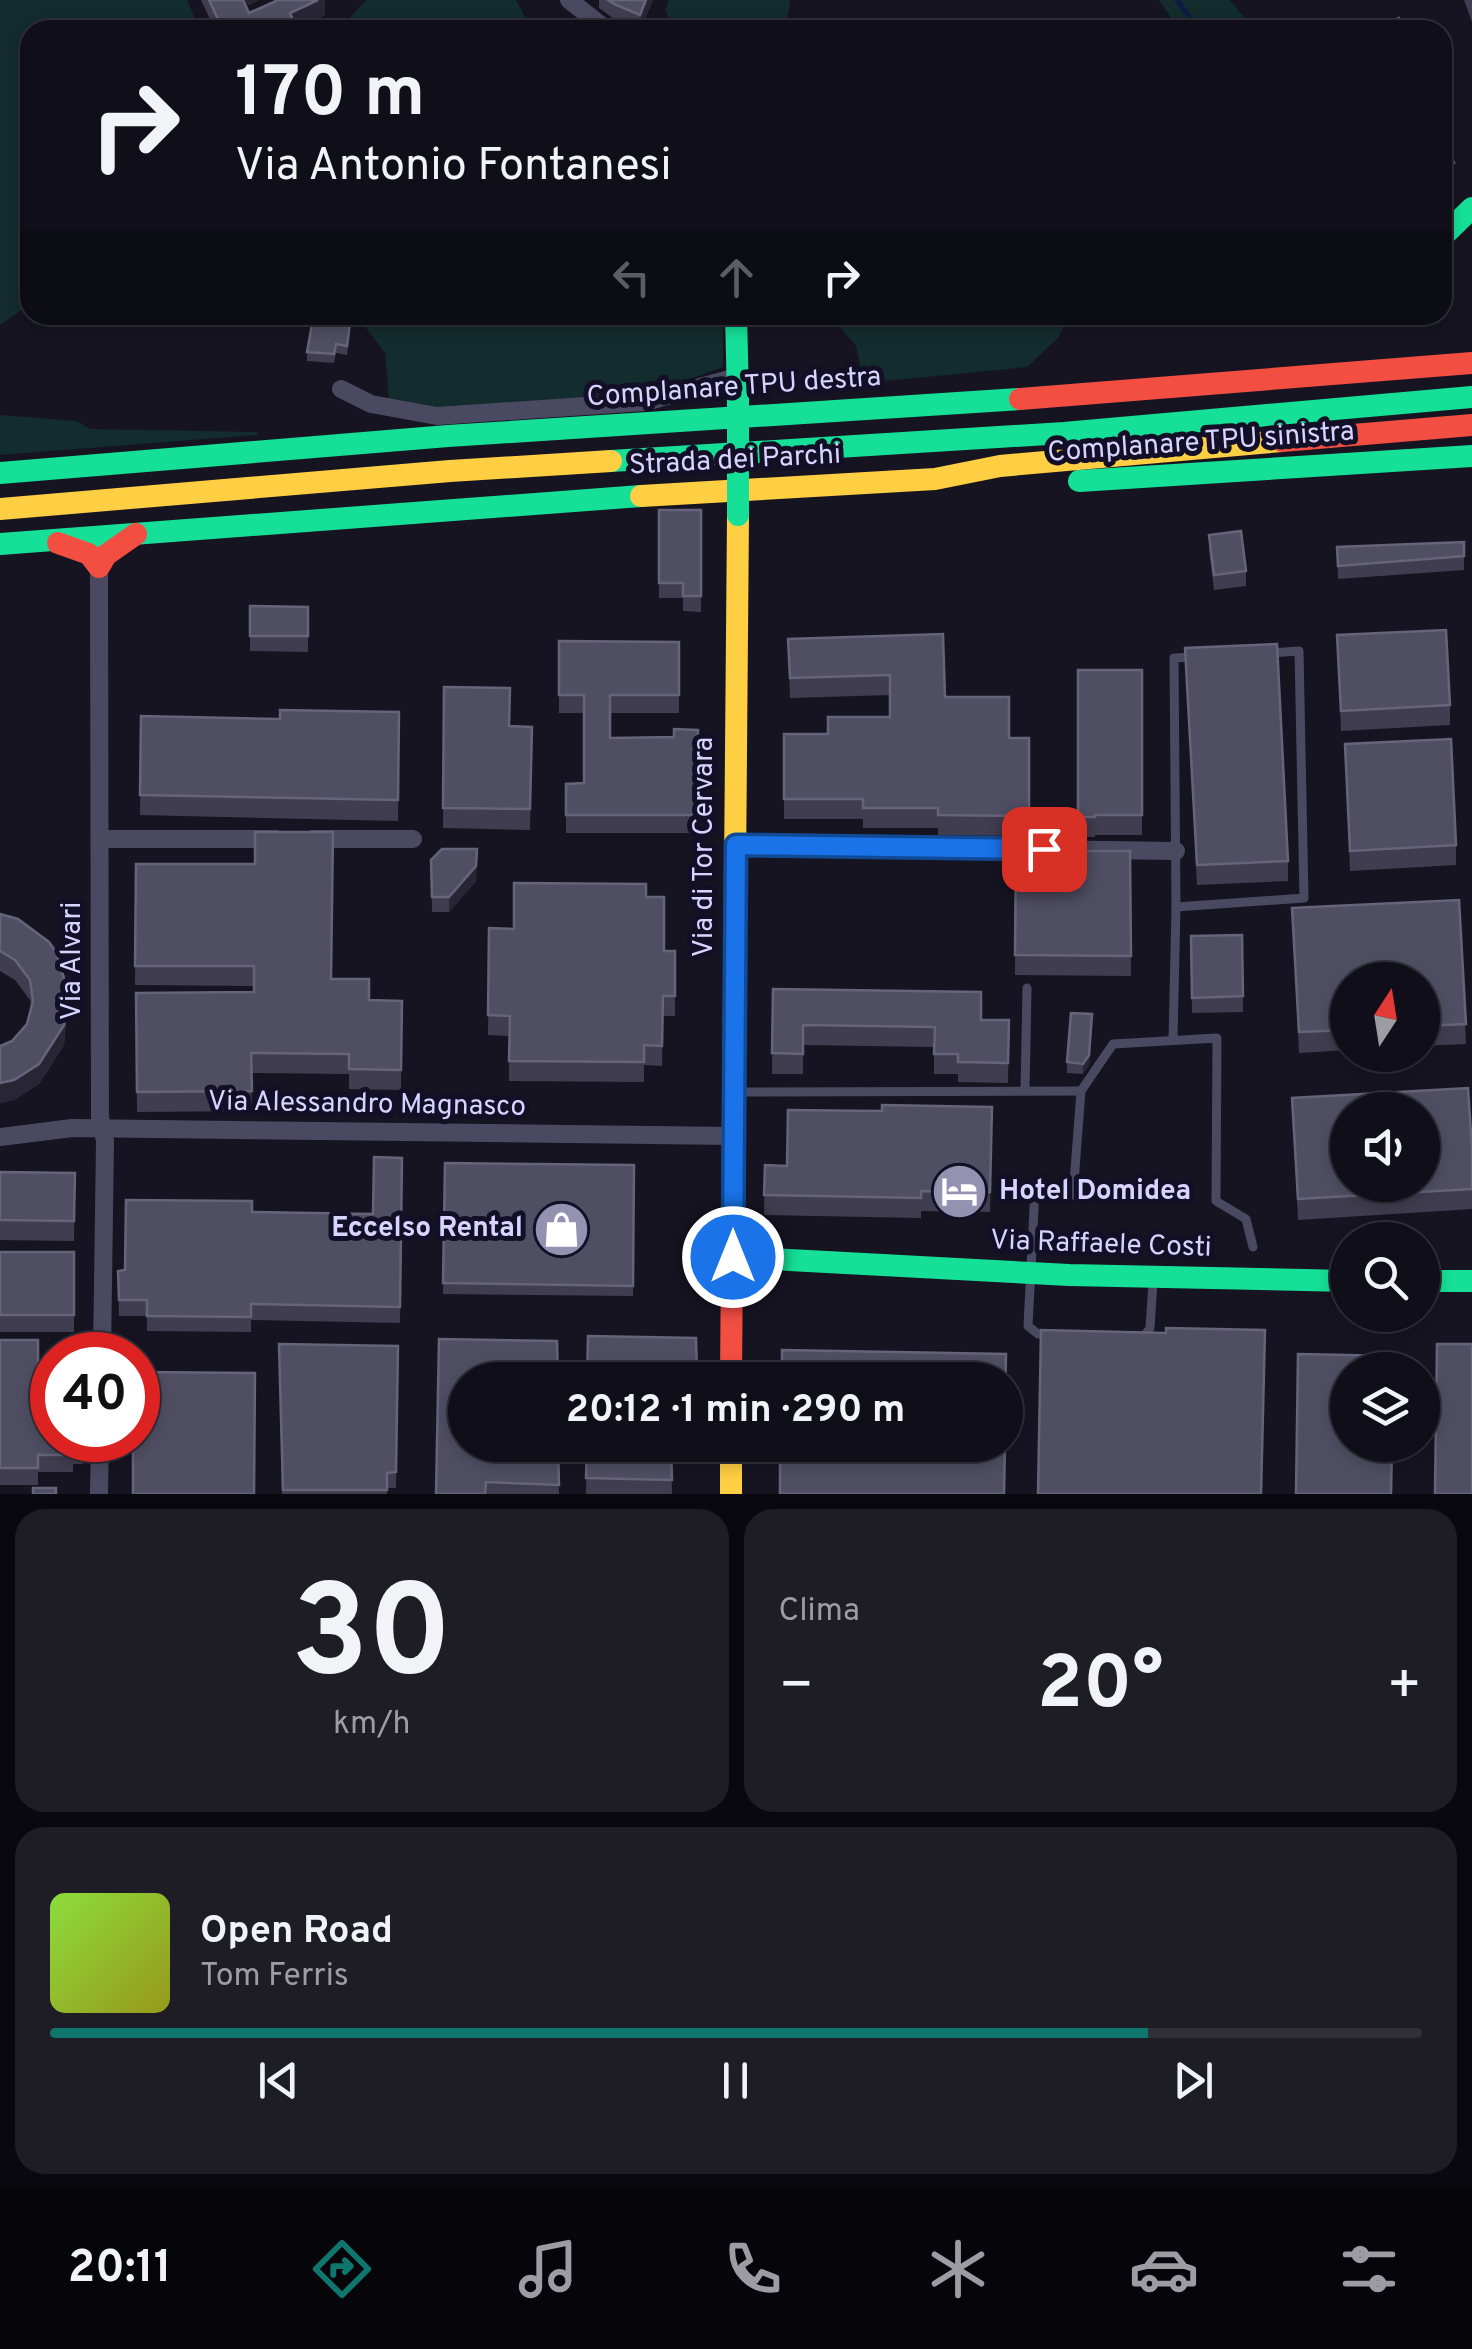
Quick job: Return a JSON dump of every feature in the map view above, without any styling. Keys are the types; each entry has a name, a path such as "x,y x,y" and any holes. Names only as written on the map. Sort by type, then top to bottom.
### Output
{"main road":[{"path":"1452,227 1472,208"},
{"name":"Via di Tor Cervara","path":"732,1362 736,325"},
{"name":"Complanare TPU destra","path":"0,473 448,436 1178,389 1472,363"},
{"name":"Strada dei Parchi","path":"0,509 450,471 1064,433 1472,397"},
{"name":"Strada dei Parchi","path":"0,544 610,498 934,479 1000,466 1472,425"},
{"name":"Complanare TPU sinistra","path":"934,479 1002,486 1472,456"},
{"path":"49,541 89,554 99,566 106,555 136,534"},
{"name":"Via Raffaele Costi","path":"733,1257 1030,1273 1330,1281"},
{"path":"1440,1281 1472,1281"},
{"path":"731,1462 731,1494"}],"street":[{"path":"569,0 594,20"},
{"path":"342,389 372,404 438,416 645,402 738,387"},
{"name":"Via Alvari","path":"99,566 100,1118 106,1140 102,1332"},
{"path":"102,839 413,839"},
{"path":"736,845 1176,851"},
{"name":"Via Alessandro Magnasco","path":"0,1137 72,1128 733,1136"},
{"path":"99,1494 100,1462"}],"lane":[{"path":"1176,907 1304,898 1299,651 1263,653"},
{"path":"1174,1040 1174,658 1210,656"},
{"path":"1024,1091 1027,988"},
{"path":"1072,1336 1032,1332 1028,1326 1035,1188 1073,1194 1081,1091 1113,1044 1216,1038 1216,1201 1246,1219 1254,1247"},
{"path":"733,1092 1081,1091"},
{"path":"1123,1338 1146,1337 1153,1277"}],"green space":[{"path":"0,0 187,0 196,20 20,20 20,311 0,325"},
{"path":"366,0 516,0 526,20 348,20"},
{"path":"669,0 790,0 787,20 670,20 665,11"},
{"path":"1159,0 1230,0 1246,20 1172,20"},
{"path":"364,325 723,325 723,367 684,381 574,399 434,408 389,398 385,353"},
{"path":"838,325 1064,325 1059,337 1027,367 864,383 856,346"},
{"path":"0,415 77,421 90,429 257,435 0,455"}],"building":[{"path":"209,0 243,0 249,13 278,0 318,0 290,13 293,20 218,20"},
{"path":"608,0 646,0 640,15"},
{"path":"312,325 350,325 347,346 336,344 334,354 307,352"},
{"path":"659,510 701,510 701,596 683,596 683,583 659,583"},
{"path":"1241,531 1246,571 1214,575 1209,535"},
{"path":"1464,542 1464,556 1338,566 1337,547"},
{"path":"250,606 308,607 308,636 250,636"},
{"path":"1446,630 1450,705 1341,711 1337,635"},
{"path":"943,634 945,697 1009,697 1009,738 1029,738 1029,816 938,815 938,808 863,808 863,799 784,799 784,734 828,734 828,717 890,717 890,675 790,678 788,639"},
{"path":"559,641 679,642 679,695 610,695 610,738 674,737 674,729 698,730 696,815 566,815 566,784 584,783 584,695 559,695"},
{"path":"1277,644 1288,861 1197,865 1185,648"},
{"path":"1078,670 1142,670 1142,815 1078,817"},
{"path":"444,687 510,688 509,726 532,727 530,809 443,808"},
{"path":"280,710 399,712 398,800 140,795 141,716 280,719"},
{"path":"1451,739 1456,845 1350,851 1345,744"},
{"path":"255,832 333,832 331,979 369,979 369,1000 402,1001 401,1070 349,1069 349,1054 251,1053 252,1091 137,1092 136,993 254,992 254,966 135,966 136,864 255,864"},
{"path":"1016,841 1042,842 1042,851 1130,851 1131,956 1015,955"},
{"path":"442,849 477,849 476,866 449,897 432,897 431,860"},
{"path":"514,883 646,884 646,897 664,897 664,951 675,951 675,996 663,996 662,1046 644,1045 644,1062 509,1061 510,1016 488,1015 489,928 514,929"},
{"path":"1459,900 1466,1024 1440,1025 1440,962 1330,962 1330,1031 1299,1032 1292,908"},
{"path":"0,914 18,919 49,942 67,988 64,1025 39,1064 14,1080 0,1083 0,1046 12,1041 27,1024 33,1001 30,980 15,960 0,951"},
{"path":"1242,935 1243,996 1192,998 1191,936"},
{"path":"773,989 981,992 981,1020 1009,1020 1008,1063 958,1062 958,1054 934,1054 935,1027 803,1025 803,1054 772,1053"},
{"path":"1071,1013 1092,1014 1089,1055 1083,1064 1067,1062"},
{"path":"1468,1088 1472,1189 1440,1191 1440,1092 1398,1092"},
{"path":"1330,1096 1330,1197 1298,1199 1292,1098"},
{"path":"882,1105 992,1107 990,1192 921,1191 921,1198 764,1195 765,1165 787,1166 788,1110 882,1111"},
{"path":"374,1157 402,1158 400,1307 251,1304 251,1317 147,1316 147,1300 119,1300 118,1271 125,1270 126,1200 252,1201 252,1212 373,1214"},
{"path":"445,1163 634,1165 633,1286 443,1283"},
{"path":"0,1172 75,1173 74,1221 0,1220"},
{"path":"0,1252 74,1252 74,1315 0,1315"},
{"path":"1166,1328 1265,1330 1261,1494 1038,1494 1041,1330 1166,1333"},
{"path":"588,1336 696,1338 697,1362 587,1362"},
{"path":"439,1339 557,1341 558,1362 448,1362 448,1462 558,1462 559,1485 486,1482 485,1494 436,1494"},
{"path":"0,1340 30,1340 30,1462 38,1462 38,1468 0,1468"},
{"path":"279,1344 398,1346 396,1472 387,1473 387,1490 283,1490"},
{"path":"1437,1344 1472,1344 1472,1494 1435,1494 1435,1462 1440,1462 1440,1352"},
{"path":"782,1350 1006,1354 1006,1362 782,1362"},
{"path":"1298,1354 1330,1355 1330,1462 1392,1462 1391,1494 1296,1494"},
{"path":"160,1372 255,1373 254,1494 133,1494 133,1462 160,1462"},
{"path":"586,1462 671,1462 672,1480 586,1478"},
{"path":"780,1462 1005,1462 1004,1494 780,1494"},
{"path":"33,1488 56,1488 56,1494 33,1494"}],"waterway":[{"path":"1177,0 1192,20"}],"traffic: fast":[{"path":"1452,227 1472,208"},
{"path":"736,325 738,397"},
{"path":"738,397 738,515"},
{"path":"611,461 1064,433 1472,397"},
{"path":"0,473 448,436 1020,399"},
{"path":"1079,481 1472,456"},
{"path":"0,544 641,496"},
{"path":"733,1257 1069,1275 1330,1281"},
{"path":"1440,1281 1472,1281"}],"traffic: slow":[{"path":"641,496 935,479 1000,466 1282,441"},
{"path":"0,509 611,461"},
{"path":"735,871 738,515"},
{"path":"731,1462 731,1494"}],"traffic: jam":[{"path":"1020,399 1472,363"},
{"path":"1282,441 1472,425"},
{"path":"58,543 89,554 99,567 106,555 136,534"},
{"path":"731,1362 735,871"}],"place":[{"name":"Hotel Domidea","path":"960,1192"},
{"name":"Eccelso Rental","path":"562,1229"}],"route":[{"path":"733,1257 736,845 1044,849"}]}
